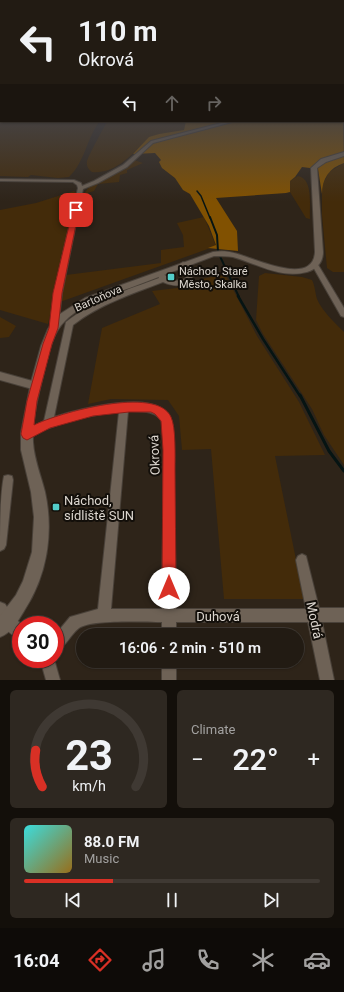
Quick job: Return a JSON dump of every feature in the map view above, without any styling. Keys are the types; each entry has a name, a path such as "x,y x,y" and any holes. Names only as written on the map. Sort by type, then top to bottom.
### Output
{"street":[{"path":"81,188 96,182 125,166 152,142 165,139"},
{"path":"344,154 321,162 315,166 314,172 320,252 315,265 344,314"},
{"path":"0,180 74,181 79,184 81,188 58,293 54,328"},
{"name":"Bartoňova","path":"4,625 21,603 32,582 38,566 42,537 40,505 28,454 27,434 29,415 36,386 47,344 54,328 67,313 80,305 160,278 183,264 206,255 222,253 233,254 286,272 304,270 315,265"},
{"path":"48,423 69,324 92,306 160,278 176,284 188,280 190,275 183,264"},
{"path":"0,376 36,386"},
{"path":"104,616 124,408"},
{"name":"Okrová","path":"27,434 48,423 93,412 124,408 151,408 159,411 167,419 169,450 169,616"},
{"path":"0,544 8,480"},
{"name":"Modrá","path":"302,560 327,680"},
{"path":"0,609 4,625"},
{"name":"Duhová","path":"64,635 75,622 95,616 344,615"},
{"path":"169,616 169,628"},
{"path":"50,668 53,680"},
{"path":"169,668 169,680"}],"shaded area":[{"path":"0,139 90,139 79,164 69,177 58,178 31,175 28,177 0,176"},
{"path":"98,139 148,139 118,165 106,171 92,172 88,168 87,161"},
{"path":"147,139 344,139 344,163 334,168 327,175 323,184 322,194 318,169 302,167 290,181 290,192 216,198 237,231 238,251 208,248 216,245 209,226 190,194 183,190 175,178 162,168 159,162 161,160 155,153 133,154"},
{"path":"134,160 143,163 127,170 127,173 120,175 119,182 98,184 94,191 84,194 89,187"},
{"path":"344,163 344,272 333,272 327,268 322,215 322,186 329,172"},
{"path":"298,176 303,178 309,188 310,219 306,218 290,192 290,181"},
{"path":"74,191 77,193 48,324 0,310 0,210 36,203"},
{"path":"204,217 216,246 60,302 66,275 161,263 161,250 184,247 183,235 177,223"},
{"path":"265,273 302,277 312,280 317,299 322,308 344,332 344,465 324,435 312,409 263,334 256,320 259,276"},
{"path":"225,274 257,336 299,402 325,455 275,456 304,599 224,599 211,449 182,450 179,416 168,400 111,399 88,404 102,328 160,304 152,291 177,288 206,278"},
{"path":"0,317 16,326 9,337 0,338"}],"waterway":[{"path":"197,191 201,196 210,218"},
{"path":"210,217 217,235 218,252 239,297"},
{"path":"238,296 263,339 300,396"},
{"path":"300,395 329,451 344,471"}],"place":[{"name":"Náchod, Staré Město, Skalka","path":"171,277"},
{"name":"Náchod, sídliště SUN","path":"56,507"}],"route":[{"path":"76,210 54,312 54,328 47,344 32,401 27,434 48,423 110,409 129,407 151,408 159,411 167,419 169,450 169,588"}]}
